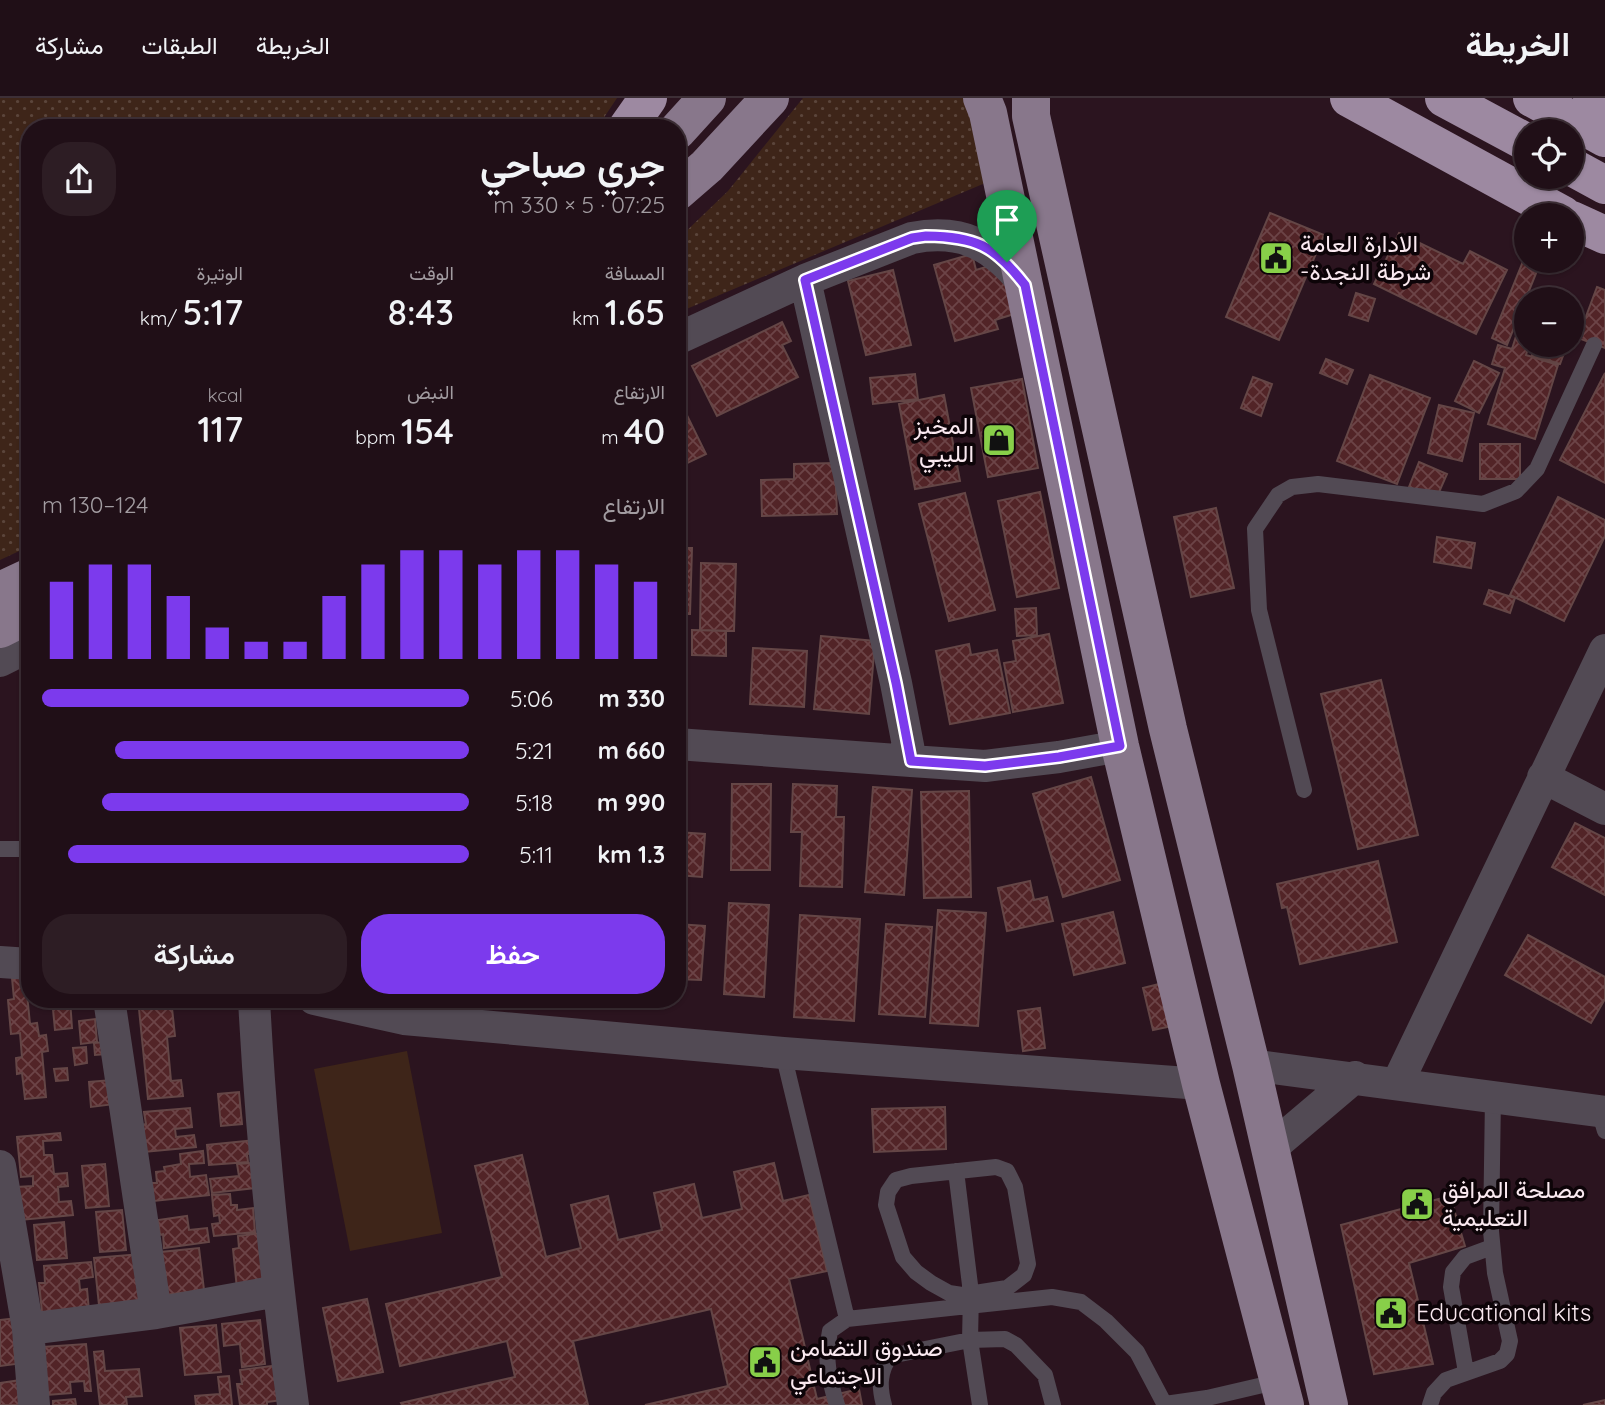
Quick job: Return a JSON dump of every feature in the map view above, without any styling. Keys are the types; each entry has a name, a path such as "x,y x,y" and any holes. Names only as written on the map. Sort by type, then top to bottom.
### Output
{"highway":[{"path":"633,119 648,98"},
{"path":"1349,98 1541,203"},
{"path":"1532,98 1605,138"},
{"path":"1592,98 1605,107"},
{"path":"1449,101 1514,136"},
{"path":"1584,174 1605,185"},
{"path":"1584,225 1605,235"}],"main road":[{"path":"686,121 707,98"},
{"path":"686,184 707,166 770,98"},
{"path":"982,98 988,113 1025,285 1120,746 1201,1084 1282,1393"},
{"path":"1031,98 1031,116 1168,729 1251,1065 1329,1405"},
{"path":"0,591 21,581"},
{"path":"0,629 21,618"}],"street":[{"path":"686,335 805,280 912,238 950,236 987,247 1007,262 1025,285"},
{"path":"805,280 896,683 911,761"},
{"path":"0,661 21,650"},
{"path":"1397,1084 1605,650"},
{"path":"686,745 985,766 1120,746"},
{"path":"1543,777 1605,809"},
{"path":"0,962 21,963"},
{"path":"110,1008 156,1313"},
{"path":"254,1008 260,1116 293,1405"},
{"path":"354,1008 404,1019 783,1053 1201,1084"},
{"path":"1251,1065 1493,1097 1603,1118"},
{"path":"1270,1149 1355,1077"},
{"path":"0,1166 28,1329 34,1405"},
{"path":"28,1329 156,1313 278,1291"}],"lane":[{"path":"1304,790 1259,610 1255,529 1278,495 1292,486 1318,484 1483,504 1516,491 1537,469 1594,345"},
{"path":"0,849 21,849"},
{"path":"783,1053 847,1319"},
{"path":"1430,1405 1433,1393 1446,1380 1500,1361 1507,1354 1510,1341 1492,1247 1493,1097"},
{"path":"996,1167 1007,1171 1014,1187 1028,1264 1024,1275 1007,1288 971,1299 949,1293 916,1272 903,1257 886,1205 888,1192 895,1180 996,1167"},
{"path":"956,1171 971,1299 970,1340 980,1405"},
{"path":"1466,1372 1451,1287 1452,1272 1465,1257 1492,1247"},
{"path":"837,1405 828,1377 826,1352 830,1331 847,1319 971,1299 1052,1297 1081,1302 1106,1321 1137,1352 1165,1405 1207,1398 1282,1393"},
{"path":"884,1405 880,1382 882,1367 890,1356 970,1340 1005,1339 1016,1345 1045,1375 1053,1405"}],"shaded area":[{"path":"0,98 617,98 603,119 21,119 21,550 0,560"},
{"path":"803,98 971,98 990,181 686,309 686,231 728,191"},
{"path":"407,1051 442,1233 350,1251 314,1069"}],"building":[{"path":"1270,213 1324,235 1279,340 1226,317"},
{"path":"1399,233 1463,264 1470,251 1507,270 1476,334 1374,284"},
{"path":"972,254 976,270 999,263 1014,314 995,320 998,329 955,341 934,265"},
{"path":"893,270 911,345 866,355 848,281"},
{"path":"1518,273 1536,273 1530,287 1514,287 1514,328 1507,345 1492,338"},
{"path":"1597,287 1605,290 1605,348 1584,340 1584,322"},
{"path":"1356,293 1375,299 1368,321 1349,315"},
{"path":"782,322 791,341 782,345 798,377 717,416 692,366"},
{"path":"1514,343 1514,357 1532,357 1558,365 1535,439 1488,424 1505,368 1492,364 1498,345 1512,349"},
{"path":"1538,357 1563,357 1560,364"},
{"path":"1326,359 1353,370 1347,384 1320,373"},
{"path":"1474,361 1499,373 1479,413 1455,401"},
{"path":"1605,373 1605,483 1560,460"},
{"path":"915,374 918,399 873,404 870,378"},
{"path":"1370,375 1430,398 1397,484 1337,461"},
{"path":"1253,377 1272,384 1261,416 1241,408"},
{"path":"1022,379 1038,468 988,477 971,388"},
{"path":"944,395 960,481 915,489 899,404"},
{"path":"1439,405 1474,413 1462,461 1428,453"},
{"path":"686,413 706,454 686,464"},
{"path":"1480,444 1520,444 1520,479 1480,479"},
{"path":"1419,462 1447,474 1436,499 1409,487"},
{"path":"835,463 837,514 762,516 761,480 794,479 794,464"},
{"path":"1040,492 1059,588 1017,597 998,501"},
{"path":"965,493 995,610 949,621 919,504"},
{"path":"1558,497 1605,520 1605,536 1564,621 1510,595"},
{"path":"1216,508 1234,588 1191,597 1174,517"},
{"path":"1437,537 1475,543 1471,568 1434,562"},
{"path":"686,548 692,548 690,614 686,614"},
{"path":"701,563 736,564 734,631 700,630"},
{"path":"1489,590 1515,598 1510,613 1484,604"},
{"path":"1036,608 1037,635 1017,636 1015,609"},
{"path":"692,630 726,631 726,656 692,655"},
{"path":"1049,634 1063,703 1013,712 1004,663 1016,661 1013,641"},
{"path":"821,636 875,641 869,714 814,709"},
{"path":"969,644 971,655 997,650 1010,713 950,724 936,651"},
{"path":"753,648 807,651 804,707 750,704"},
{"path":"1381,680 1418,835 1358,849 1321,694"},
{"path":"1091,777 1120,880 1063,897 1033,794"},
{"path":"732,784 771,784 770,870 731,870"},
{"path":"793,784 837,786 836,817 844,817 842,887 800,886 802,832 791,832"},
{"path":"873,787 912,790 904,895 865,892"},
{"path":"969,791 971,897 924,898 921,792"},
{"path":"1575,823 1605,838 1605,895 1552,867"},
{"path":"686,833 705,834 702,877 686,876"},
{"path":"1378,861 1397,942 1300,964 1287,907 1282,908 1277,884"},
{"path":"1030,881 1034,900 1047,897 1053,921 1007,931 998,888"},
{"path":"729,903 769,905 764,997 724,994"},
{"path":"938,910 986,913 978,1026 930,1023"},
{"path":"1113,912 1125,963 1074,975 1062,924"},
{"path":"800,915 860,919 854,1021 794,1017"},
{"path":"886,924 932,927 925,1017 879,1014"},
{"path":"686,925 705,926 701,980 686,979"},
{"path":"1528,935 1605,977 1605,999 1591,1023 1505,975"},
{"path":"12,978 21,978 21,1008 28,1008 30,1024 37,1023 39,1036 46,1035 48,1051 42,1052 46,1097 25,1099 22,1073 17,1074 16,1058 22,1057 20,1033 11,1034 8,1000 14,999"},
{"path":"1167,982 1177,1025 1153,1030 1143,988"},
{"path":"53,1008 71,1008 72,1028 55,1030"},
{"path":"139,1008 172,1008 175,1036 167,1037 171,1081 181,1080 183,1096 148,1099"},
{"path":"1040,1008 1045,1048 1023,1051 1018,1011"},
{"path":"95,1019 97,1042 81,1044 79,1021"},
{"path":"105,1042 106,1054 95,1055 94,1043"},
{"path":"86,1047 87,1063 75,1065 73,1048"},
{"path":"67,1068 68,1080 56,1081 54,1069"},
{"path":"112,1080 115,1104 91,1107 89,1082"},
{"path":"239,1092 242,1124 221,1126 218,1094"},
{"path":"945,1107 946,1149 874,1152 872,1109"},
{"path":"190,1108 192,1127 175,1129 176,1137 194,1135 196,1147 144,1152 144,1112"},
{"path":"60,1133 61,1140 43,1141 44,1155 52,1155 54,1174 67,1173 68,1186 58,1187 59,1202 71,1201 73,1215 20,1220 17,1187 33,1186 33,1176 21,1177 17,1137"},
{"path":"257,1140 258,1153 247,1154 248,1162 209,1165 207,1145"},
{"path":"203,1151 204,1163 189,1164 190,1177 206,1175 209,1195 154,1201 152,1183 157,1183 156,1172 165,1171 164,1167 181,1164 180,1154"},
{"path":"522,1155 546,1257 581,1248 571,1205 608,1196 618,1240 662,1230 654,1193 694,1184 702,1218 742,1209 734,1172 774,1163 783,1201 809,1195 827,1271 789,1279 817,1399 859,1389 862,1405 645,1405 728,1386 711,1309 573,1341 588,1405 402,1405 401,1403 515,1377 507,1341 400,1366 386,1304 502,1277 475,1166"},
{"path":"252,1163 255,1188 212,1193 210,1179 239,1176 237,1164"},
{"path":"105,1164 109,1206 86,1208 82,1166"},
{"path":"230,1194 231,1205 237,1205 237,1210 253,1208 255,1232 214,1236 212,1224 220,1223 219,1215 214,1216 212,1195"},
{"name":"Educational kits","path":"1450,1196 1465,1246 1409,1263 1433,1364 1374,1374 1341,1225"},
{"path":"122,1210 126,1250 100,1252 96,1212"},
{"path":"187,1216 189,1230 207,1228 209,1242 164,1248 158,1220"},
{"path":"64,1222 67,1258 37,1260 34,1225"},
{"path":"269,1232 275,1284 237,1289 233,1249 239,1248 238,1236"},
{"path":"199,1248 204,1290 164,1295 161,1252"},
{"path":"141,1254 145,1300 99,1305 94,1258"},
{"path":"91,1262 93,1277 79,1279 80,1290 87,1289 89,1311 42,1312 39,1283 45,1283 44,1266"},
{"path":"367,1299 383,1372 338,1381 323,1308"},
{"path":"17,1318 21,1348 14,1349 16,1364 0,1366 0,1320"},
{"path":"260,1320 265,1364 242,1367 240,1344 224,1346 222,1324"},
{"path":"216,1325 221,1372 185,1375 180,1328"},
{"path":"86,1344 91,1391 85,1391 84,1381 70,1382 71,1393 47,1395 43,1347"},
{"path":"103,1351 105,1371 139,1369 142,1396 126,1397 127,1405 100,1405 94,1352"},
{"path":"279,1365 283,1400 267,1402 267,1405 240,1405 237,1384 242,1384 240,1370"},
{"path":"229,1376 232,1405 196,1405 195,1396 220,1394 218,1377"},
{"path":"21,1380 24,1405 0,1405 0,1383"},
{"path":"75,1399 76,1405 53,1405 53,1401"},
{"path":"1605,1400 1605,1405 1583,1405"}],"place":[{"name":"الادارة العامة -شرطة النجدة","path":"1276,258"},
{"name":"المخبز الليبي","path":"999,440"},
{"name":"مصلحة المرافق التعليمية","path":"1417,1204"},
{"name":"Educational kits","path":"1391,1313"},
{"name":"صندوق التضامن الاجتماعي","path":"765,1362"}],"route":[{"path":"926,236 950,236 966,240 987,247 1007,262 1025,285 1120,746 985,766 911,761 896,683 805,280 912,238 926,236"}]}
